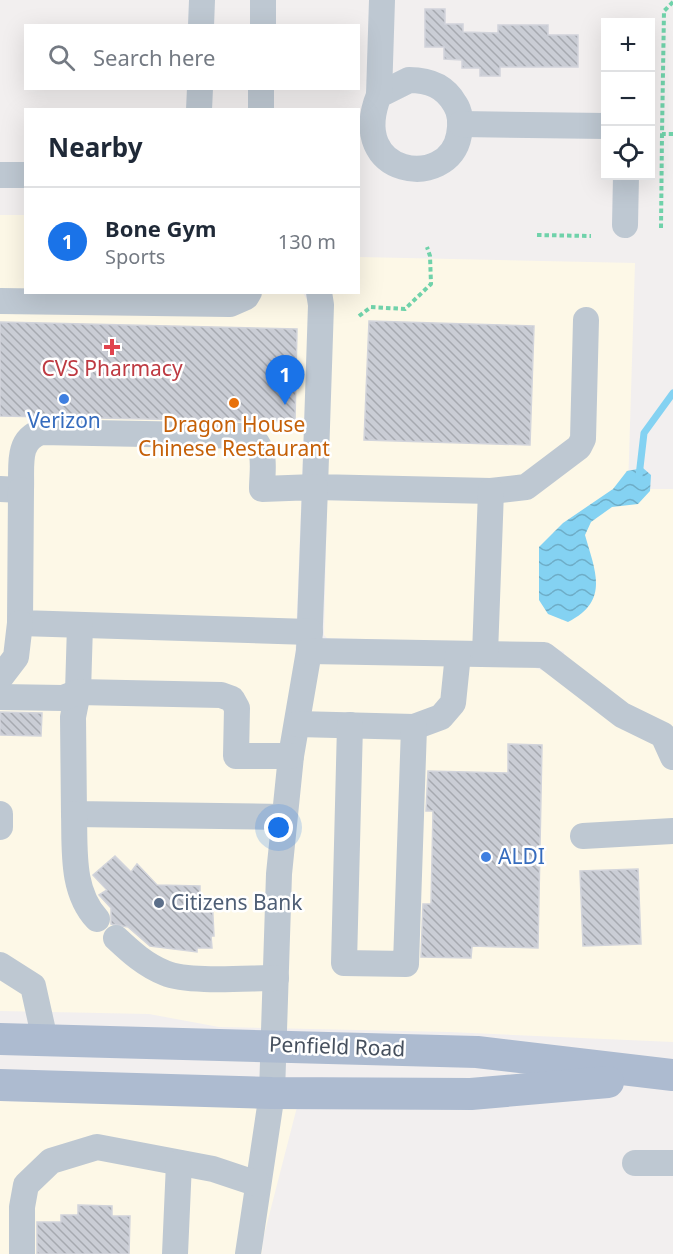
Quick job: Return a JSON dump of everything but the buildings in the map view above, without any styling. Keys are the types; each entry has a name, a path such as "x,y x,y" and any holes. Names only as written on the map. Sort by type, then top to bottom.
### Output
{"main road":[{"name":"Penfield Road","path":"0,1039 477,1052 673,1076"},
{"name":"Penfield Road","path":"0,1085 272,1093 471,1094 673,1076"}],"street":[{"path":"201,24 202,0"},
{"path":"263,0 263,24"},
{"path":"379,95 409,80 424,80 439,86 451,96 458,109 461,124 459,138 452,151 442,162 429,168 400,167 387,159 378,149 372,135 371,121 379,95 382,0"},
{"path":"199,108 200,90"},
{"path":"261,90 261,108"},
{"path":"461,124 601,126"},
{"path":"0,175 24,175"},
{"path":"625,225 626,180"},
{"path":"0,301 230,304 248,294"},
{"path":"248,1254 272,1093 283,817 310,642 321,305 319,294"},
{"path":"0,678 16,657 20,623 11,489 24,442 31,435 41,432 249,436 258,442 263,452 262,489 315,487 491,491 526,487 579,447 583,439 586,320"},
{"path":"485,654 491,491"},
{"path":"20,623 80,625 458,654 544,655 622,715 670,742"},
{"path":"80,625 78,692 73,717 75,861 79,889 97,919"},
{"path":"297,724 414,727 441,717 453,703 458,654"},
{"path":"0,697 63,698 78,692 221,695 232,699 237,708 236,756 291,756"},
{"path":"350,725 344,963 406,964 414,727"},
{"path":"0,814 0,827"},
{"path":"74,814 283,817"},
{"path":"583,836 673,831"},
{"path":"116,938 141,961 166,974 276,978"},
{"path":"0,965 33,986 45,1040"},
{"path":"22,1254 26,1185 51,1161 97,1147 213,1169 258,1184"},
{"path":"175,1254 179,1163"},
{"path":"635,1163 673,1163"}],"path":[{"path":"661,228 664,11 673,2"},
{"path":"662,134 673,134"},
{"path":"537,235 591,236"},
{"path":"359,316 371,307 405,309 431,284 430,256 427,247"}],"shaded area":[{"path":"0,215 24,215 24,294 304,294 309,303 295,661 529,666 563,677 564,652 543,644 327,638 324,635 332,294 360,294 360,257 635,263 628,489 673,489 673,1042 449,1032 219,1027 149,1014 0,1011"},
{"path":"0,1101 297,1107 263,1239 262,1254 0,1254"}],"water":[{"path":"643,468 651,475 650,491 638,504 612,507 591,522 585,535 596,584 590,605 568,622 548,614 539,600 539,547 563,523 613,489 627,471"}],"waterway":[{"path":"639,476 644,433 673,393"}],"place":[{"name":"CVS Pharmacy","path":"112,347"},
{"name":"Verizon","path":"64,399"},
{"name":"Dragon House Chinese Restaurant","path":"234,403"},
{"name":"Bone Gym","path":"285,405"},
{"name":"ALDI","path":"486,857"},
{"name":"Citizens Bank","path":"159,903"}]}
